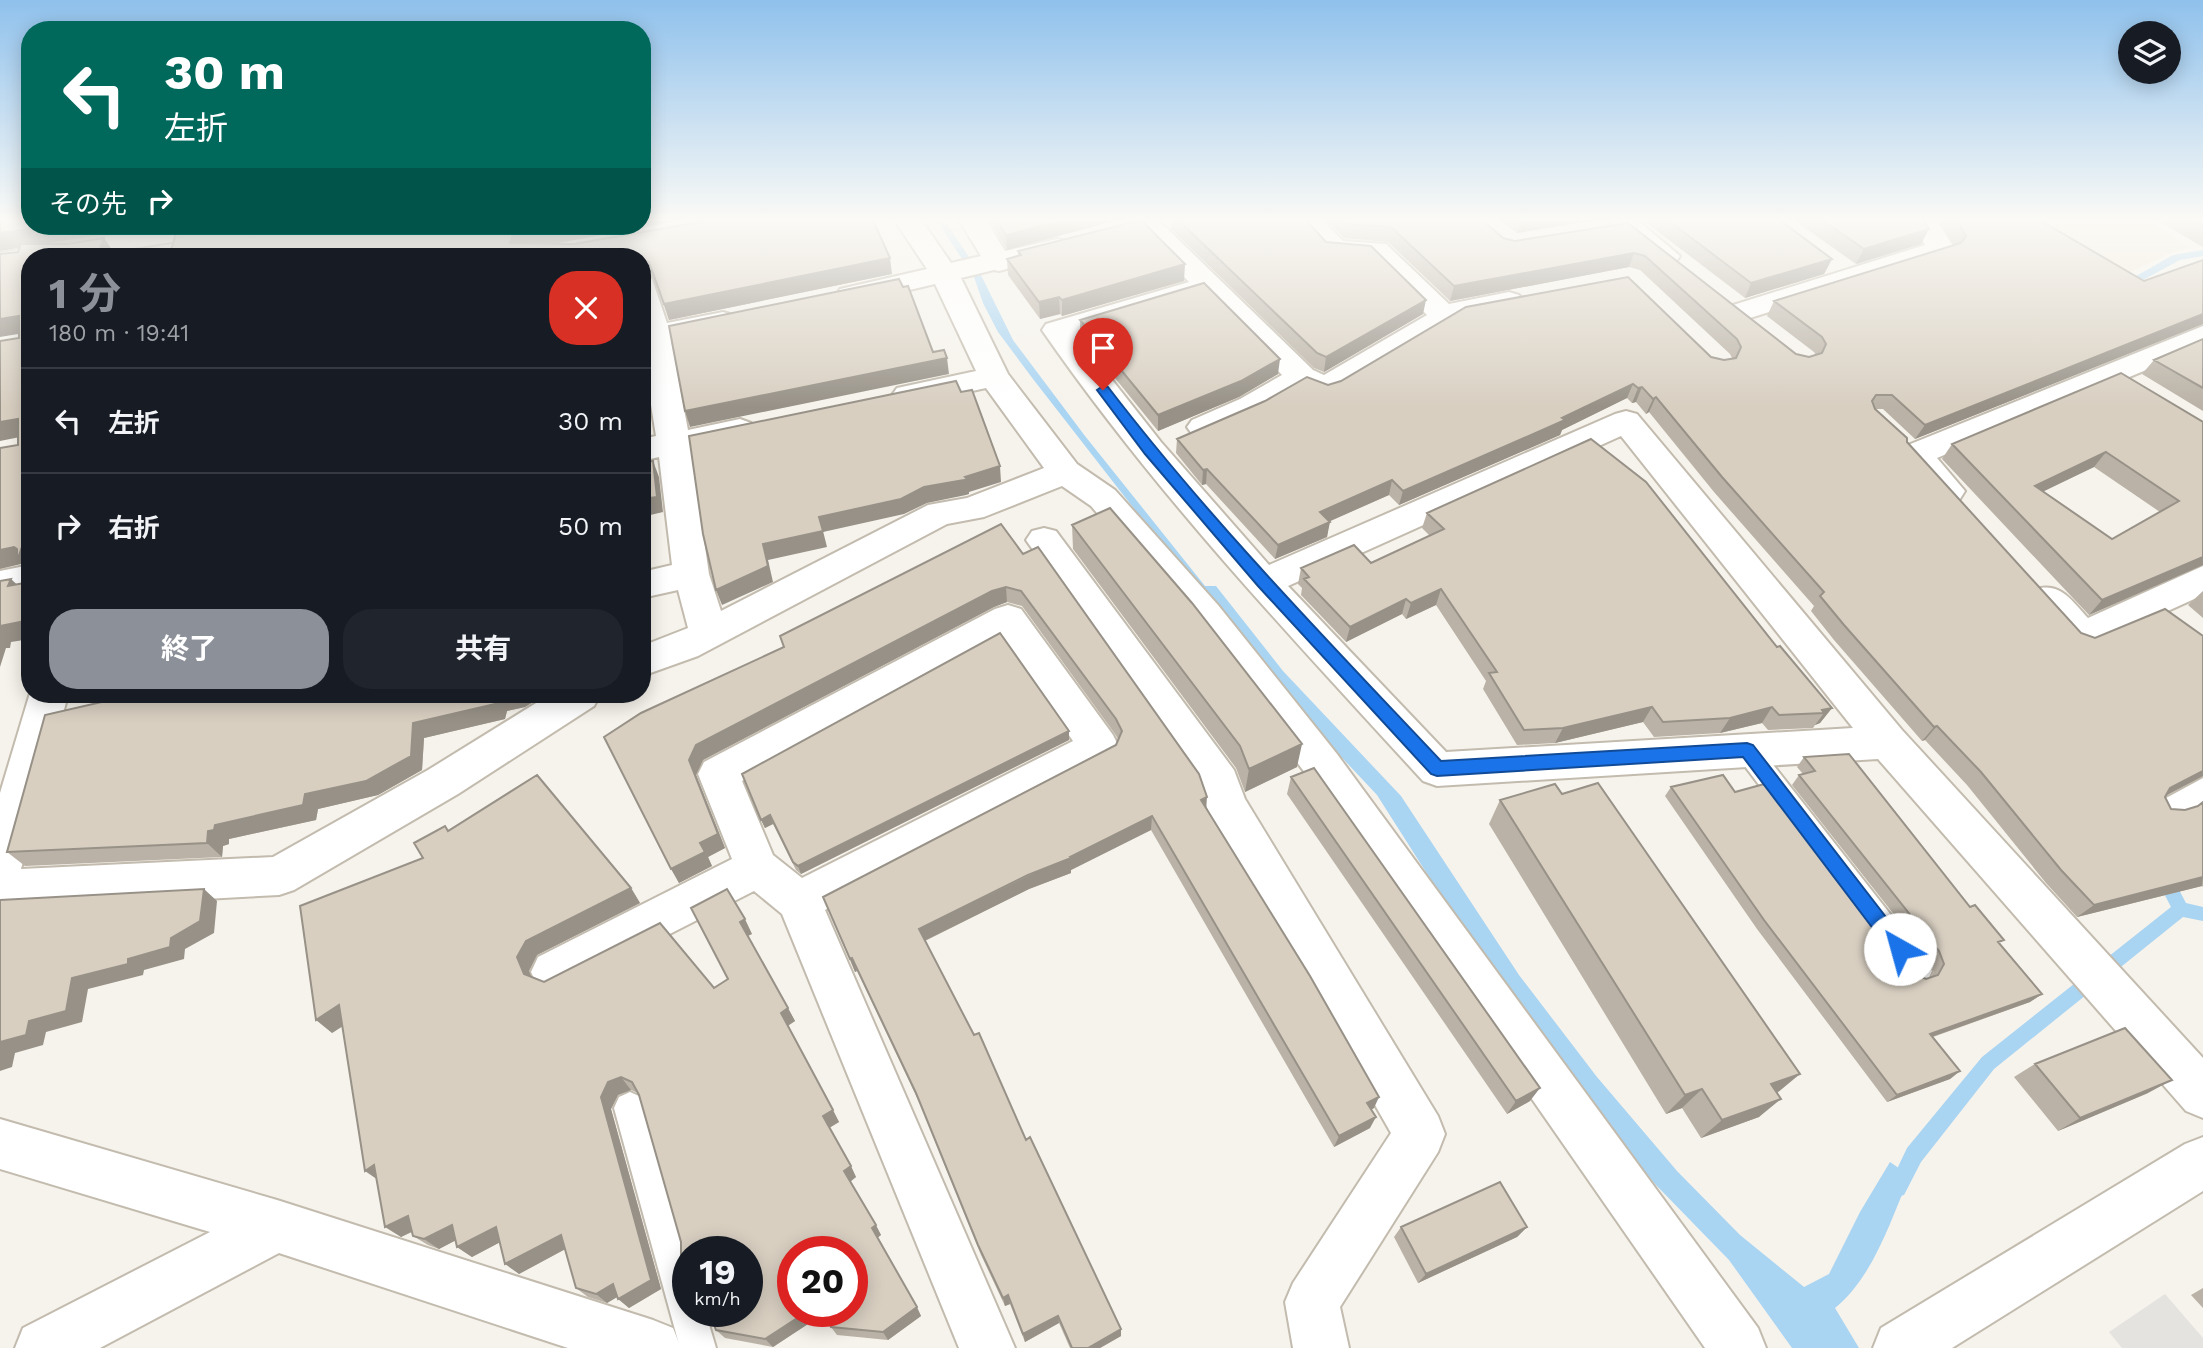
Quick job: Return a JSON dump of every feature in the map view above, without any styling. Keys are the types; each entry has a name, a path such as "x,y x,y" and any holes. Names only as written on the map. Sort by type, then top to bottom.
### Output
{"street":[{"path":"827,300 914,281"},
{"path":"948,281 994,377 1065,472 1103,498 1205,615 1322,766 1738,1348"},
{"path":"1205,281 1302,377 1326,387 1452,312 1534,297"},
{"path":"1408,281 1445,316"},
{"path":"1770,336 1730,305 1835,281"},
{"path":"1209,285 1057,330 1149,450 1263,582 1437,769 1888,742"},
{"path":"651,336 748,316"},
{"path":"1971,515 1910,450 2112,373 2203,335"},
{"path":"651,361 658,447 709,634"},
{"path":"2112,373 2146,394"},
{"path":"874,402 994,377"},
{"path":"1149,450 1251,406 1302,377"},
{"path":"1263,582 1626,421 1888,742 2203,1094"},
{"path":"658,447 767,424"},
{"path":"651,658 709,634 940,513 972,509 1065,472"},
{"path":"1044,540 1219,782 1225,804 1420,1134 1312,1302 1321,1348"},
{"path":"651,582 691,574"},
{"path":"2026,575 2082,636 2169,615 2203,579"},
{"path":"0,584 21,580"},
{"path":"799,901 1099,747 1008,619 719,774 757,868 799,901 987,1348"},
{"path":"0,890 279,876 443,782 567,703"},
{"path":"0,868 56,707"},
{"path":"554,972 757,868"},
{"path":"0,1144 277,1226 653,1348"},
{"path":"1902,1348 2203,1162"},
{"path":"43,1348 277,1226"}],"lane":[{"path":"1747,750 1917,971"},
{"path":"2164,812 2203,789"},
{"path":"630,1108 698,1348"}],"shaded area":[{"path":"2052,281 2111,281 2096,288"},
{"path":"2165,1294 2203,1338 2203,1348 2122,1348 2109,1332"}],"water":[{"path":"975,281 984,281 1013,340 1085,436 1205,586 1216,586 1283,671 1401,796 1519,975 1597,1077 1677,1171 1740,1235 1804,1287 1829,1274 1860,1212 1890,1162 1910,1176 1871,1264 1849,1295 1835,1308 1859,1348 1792,1348 1729,1260 1654,1183 1485,965 1377,795 1284,696 1223,623 1033,379 998,332"}],"building":[{"path":"0,281 21,281 21,550 17,561 17,549 14,547 0,550 0,448 18,445 18,419 0,422 0,341 19,338 19,316 0,319"},
{"path":"656,281 777,281 664,304"},
{"path":"900,281 903,287 908,286 933,352 944,350 947,358 685,411 669,326"},
{"path":"1023,281 1127,281 1062,300 1059,297 1039,302"},
{"path":"1242,281 1407,281 1426,300 1326,357 1317,353"},
{"path":"1449,281 1482,281 1454,286"},
{"path":"1607,281 1632,281 1711,357 1724,360 1736,358 1741,347 1737,339 1673,281 1702,281 1796,354 1809,357 1822,353 1826,344 1822,337 1774,301 1839,281 2203,281 2203,314 1925,425 1892,395 1876,395 1872,401 1875,409 1907,438 1907,442 2081,633 2095,638 2165,609 2203,636 2203,771 2170,788 2165,797 2171,809 2185,810 2203,802 2203,877 2094,905 2061,870 1981,772 1937,726 1934,727 1844,625 1820,596 1824,592 1722,477 1656,397 1653,399 1642,387 1638,388 1633,384 1562,418 1565,420 1403,491 1392,480 1320,512 1330,522 1278,545 1207,469 1203,470 1177,439 1265,401 1307,377 1328,385 1341,381 1466,307"},
{"path":"1204,283 1280,359 1241,381 1158,415 1080,320"},
{"path":"2203,339 2203,388 2154,360"},
{"path":"2121,373 2203,422 2203,557 2102,600 1952,444","holes":["2106,452 2179,501 2112,539 2035,486"]},
{"path":"956,381 961,392 972,390 1000,466 965,477 967,479 964,480 924,487 901,499 819,517 823,531 763,544 768,566 716,590 703,534 689,436"},
{"path":"1591,439 1646,482 1777,647 1780,646 1832,708 1822,710 1824,713 1779,715 1772,707 1730,718 1663,722 1652,707 1563,728 1524,730 1489,673 1497,672 1441,589 1411,603 1406,599 1350,627 1304,579 1309,577 1301,568 1354,545 1371,563 1444,529 1427,513"},
{"path":"651,461 657,497 651,498"},
{"path":"1110,508 1192,603 1302,744 1249,769 1240,746 1072,525"},
{"path":"1001,524 1023,554 1038,547 1199,774 1207,797 1201,800 1310,976 1379,1097 1367,1103 1376,1117 1339,1136 1152,816 1071,858 1028,875 919,929 974,1035 979,1033 1026,1140 1030,1137 1121,1329 1088,1348 1072,1348 1058,1316 1023,1334 1008,1295 1003,1298 978,1245 916,1093 852,958 850,959 823,897 1116,745 1122,731 1116,719 1021,591 1006,587 992,591 696,745 689,760 718,834 700,843 705,852 671,869 604,737 641,713 784,647 780,636"},
{"path":"11,579 8,586 21,584 21,622 0,626 0,581"},
{"path":"1000,633 1069,731 798,866 793,862 770,815 761,820 742,774"},
{"path":"97,703 495,703 413,723 411,756 366,781 305,794 303,805 215,825 214,830 208,831 207,843 7,852 45,715"},
{"path":"1849,754 1970,907 1975,905 2004,940 1998,942 2042,994 1930,1034 1960,1071 1897,1095 1764,920 1671,787 1723,775 1735,792 1768,783 1914,974 1926,979 1938,975 1944,964 1939,951 1799,775 1815,771 1804,757"},
{"path":"1314,768 1540,1088 1516,1101 1291,777"},
{"path":"537,775 631,888 526,941 517,957 524,974 544,982 660,923 714,988 728,979 691,908 727,889 745,919 740,922 788,1008 781,1013 833,1110 823,1116 851,1166 844,1171 876,1225 872,1228 917,1307 883,1332 831,1327 868,1327 868,1236 777,1236 777,1327 783,1327 765,1339 716,1330 715,1327 763,1327 763,1236 679,1236 639,1095 632,1082 621,1077 608,1082 601,1097 651,1280 618,1299 613,1284 596,1294 576,1288 561,1235 505,1264 496,1227 457,1247 452,1225 424,1239 413,1236 408,1216 385,1227 374,1165 365,1171 339,1005 316,1020 300,906 423,858 414,843 445,826 448,831"},
{"path":"1598,783 1800,1074 1771,1084 1781,1099 1722,1120 1702,1089 1685,1095 1500,800 1555,784 1562,794"},
{"path":"204,889 200,921 171,938 170,947 128,959 128,964 72,978 66,1011 29,1021 26,1035 0,1042 0,900"},
{"path":"2125,1028 2172,1080 2080,1118 2035,1064"},
{"path":"1500,1182 1527,1227 1426,1274 1401,1227"}],"waterway":[{"path":"2122,287 2133,281"},
{"path":"2164,878 2181,909"},
{"path":"1897,1188 1914,1155 1988,1063 2181,909"},
{"path":"2181,909 2203,914"}],"route":[{"path":"1103,390 1149,450 1263,582 1437,769 1747,750 1900,949"}]}
